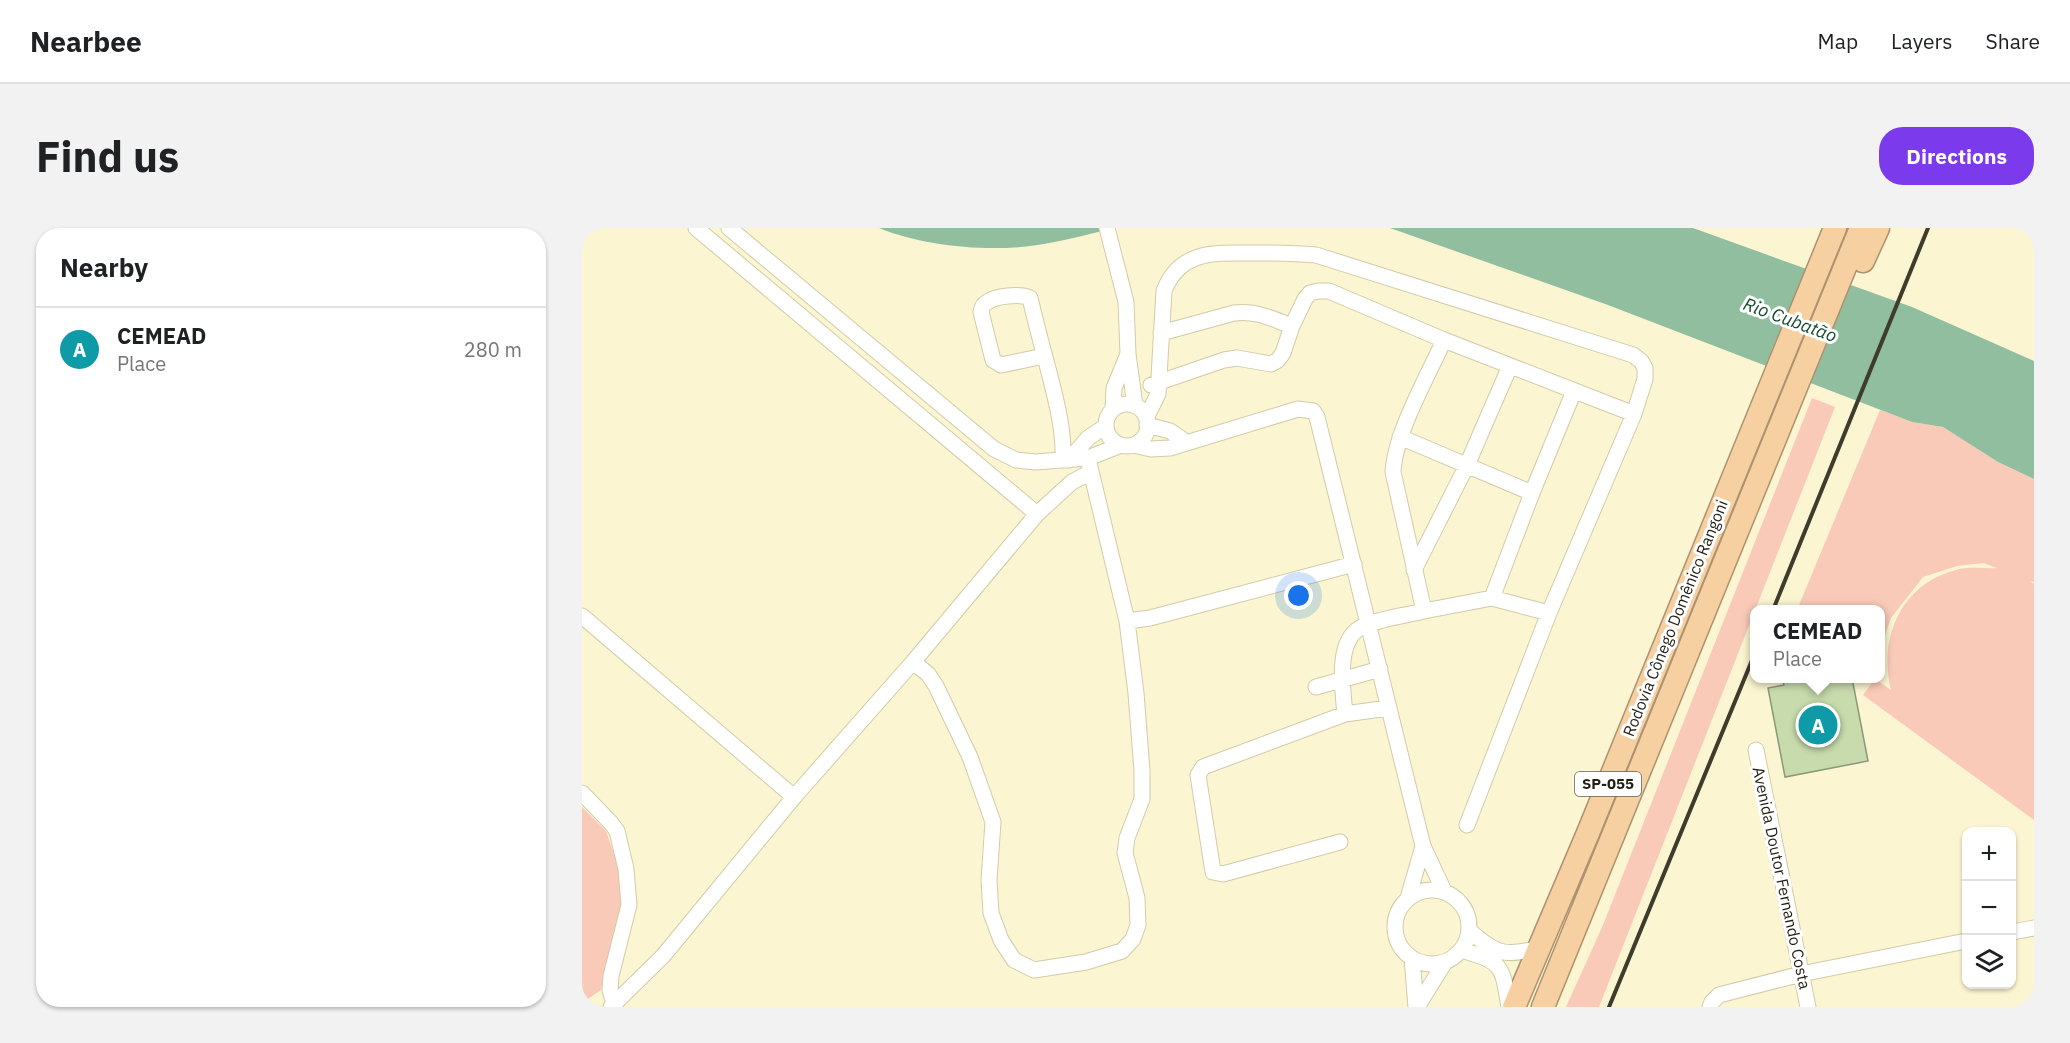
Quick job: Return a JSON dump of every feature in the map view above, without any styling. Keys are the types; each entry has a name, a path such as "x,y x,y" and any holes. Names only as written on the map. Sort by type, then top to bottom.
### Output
{"highway":[{"path":"1766,397 1825,228"},
{"name":"Rodovia Cônego Domênico Rangoni","path":"1514,1007 1834,228"},
{"name":"Rodovia Cônego Domênico Rangoni","path":"1543,1007 1861,228"},
{"path":"1792,398 1878,228"}],"street":[{"path":"696,228 1036,514"},
{"path":"729,228 994,449 1016,460 1035,462 1066,460 1089,465"},
{"path":"614,1006 663,956 1036,514 1089,465 1141,440 1146,433 1128,354 1126,302 1107,228"},
{"path":"1142,414 1155,381 1164,291 1168,279 1178,268 1192,259 1212,253 1316,255 1633,355 1641,361 1645,368 1645,379 1634,414 1549,612 1467,825"},
{"path":"1155,381 1230,359 1245,359 1270,364 1278,360 1305,299 1310,293 1329,291 1444,340 1634,414"},
{"path":"1044,356 1001,365 993,360 981,312 983,306 987,302 1018,294 1030,298 1061,420 1066,460"},
{"path":"1161,333 1247,311 1292,326"},
{"path":"1424,611 1393,472 1394,457 1400,437 1444,340"},
{"path":"1113,409 1114,388 1128,354"},
{"path":"1414,570 1467,465 1510,366"},
{"path":"1492,598 1574,391"},
{"path":"1186,442 1124,405 1113,409 1109,414 1106,426 1110,438 1127,445 1151,449 1162,449 1186,442 1298,409 1313,411 1317,417 1424,846 1444,891"},
{"path":"1066,460 1088,438 1106,426"},
{"path":"1400,437 1532,493"},
{"path":"913,662 928,674 936,686 970,757 993,822 989,880 991,913 1001,940 1014,960 1034,970 1086,962 1122,951 1133,939 1138,925 1137,898 1125,853 1127,838 1142,799 1142,771 1127,621 1089,465"},
{"path":"1127,621 1150,618 1354,564"},
{"path":"1345,714 1342,679 1346,648 1358,629 1369,624 1424,611 1492,598 1549,612"},
{"path":"582,616 795,797"},
{"path":"1316,687 1380,669"},
{"path":"1340,842 1223,874 1213,872 1198,775 1203,766 1345,714 1388,708"},
{"name":"Avenida Doutor Fernando Costa","path":"1756,750 1808,1007"},
{"path":"582,793 617,831 626,870 628,904 610,976 610,990 614,1006"},
{"path":"1408,898 1421,891 1437,890 1444,891 1458,900 1469,922 1469,930 1467,940 1457,955 1444,962 1428,964 1412,958 1400,946 1394,929 1397,912 1408,898 1424,846"},
{"path":"2016,931 2034,928"},
{"path":"1469,930 1485,946 1507,954 1539,948"},
{"path":"1710,1007 1719,995 1801,974 1962,942"},
{"path":"1461,950 1493,961 1500,968 1504,977 1509,1007"},
{"path":"1412,958 1417,1007"},
{"path":"1417,1007 1444,962"}],"shaded area":[{"path":"1812,398 1835,407 1757,605 1750,605 1750,623 1599,1007 1566,1007 1603,925"},
{"path":"1880,410 1912,422 1943,427 1998,462 2034,479 2034,582 2030,581 2034,584 2034,820 1863,695 1872,683 1881,683 1891,690 1888,651 1891,633 1908,600 1921,587 1937,577 1956,570 1997,568 1983,563 1957,566 1923,577 1891,618 1885,635 1885,605 1799,605"},
{"path":"582,807 606,831 620,871 622,902 601,990 582,1003"}],"water":[{"path":"879,228 1116,228 1062,241 1024,247 982,248 918,240"},
{"name":"Rio Cubatão","path":"1390,228 1693,228 1912,307 2034,361 2034,479 1998,462 1943,427 1912,422 1608,305"}],"building":[{"path":"1783,683 1853,683 1868,761 1785,777 1768,688 1784,685"}],"railway":[{"path":"1775,605 1928,228"},
{"path":"1609,1007 1750,665"}],"place":[{"name":"CEMEAD","path":"1818,725"}]}
